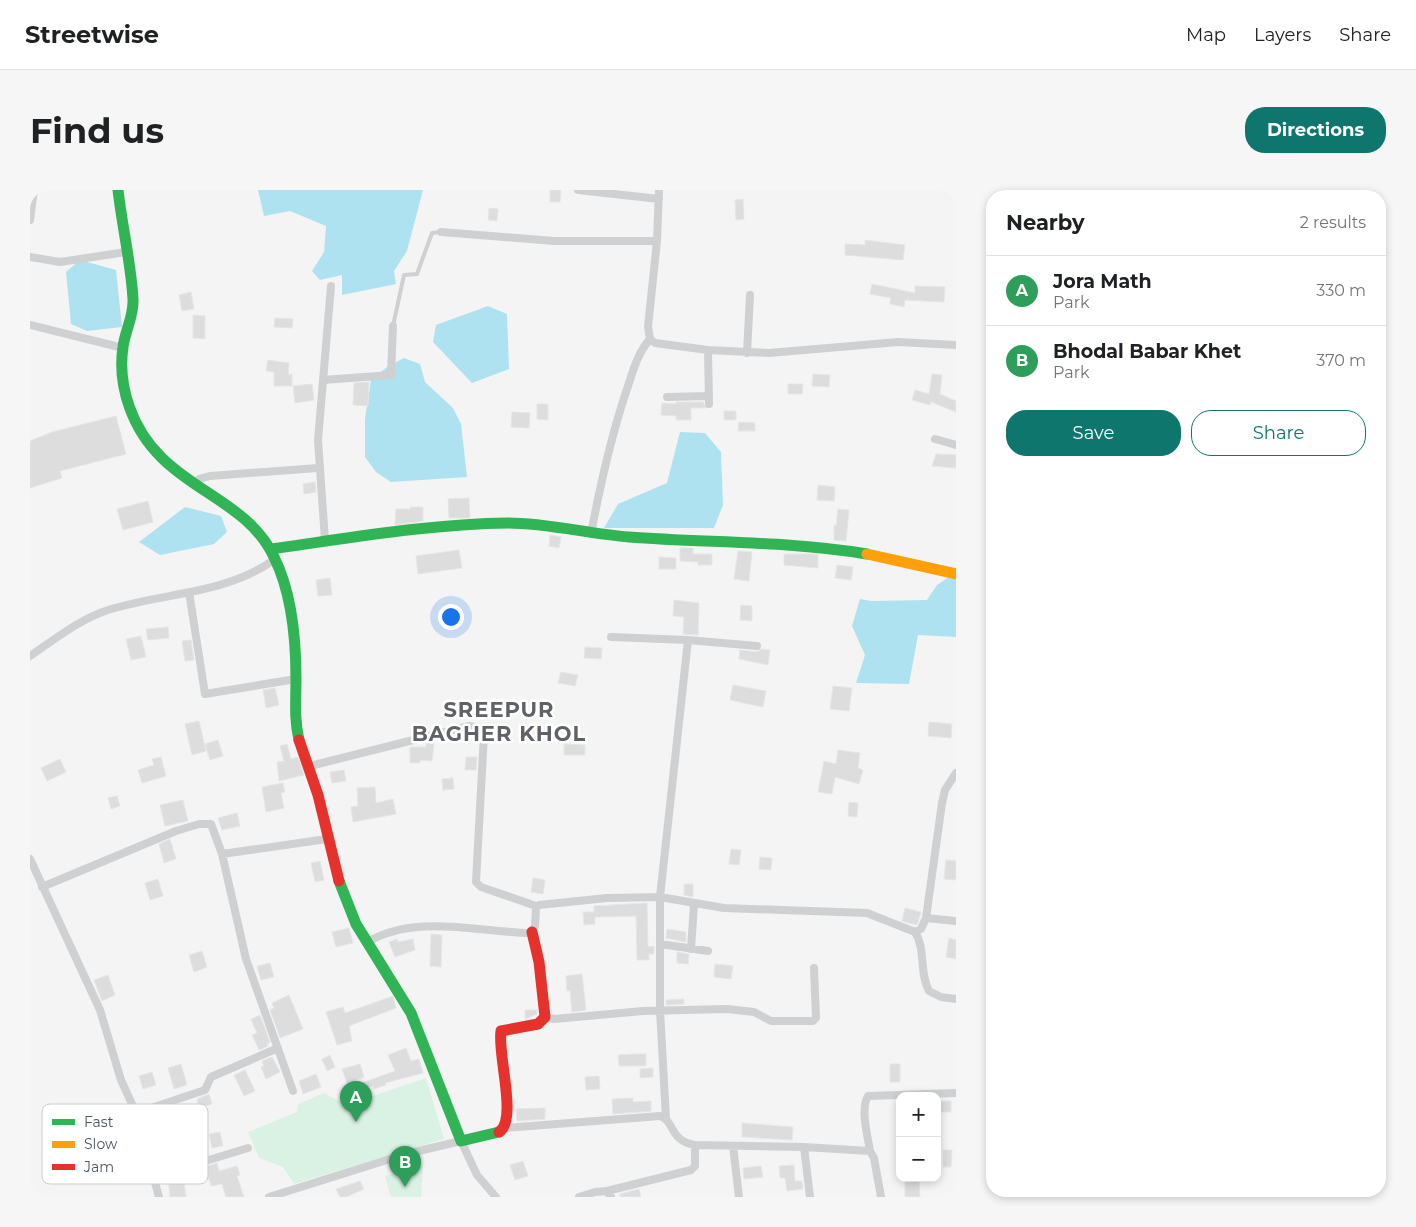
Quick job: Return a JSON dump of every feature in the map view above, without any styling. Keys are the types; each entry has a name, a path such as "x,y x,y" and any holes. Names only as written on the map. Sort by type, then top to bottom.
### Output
{"street":[{"path":"30,220 34,190"},
{"path":"118,190 133,301 131,324 123,348 123,379 134,419 163,458 196,484 252,522 273,554 292,619 296,679 296,724 310,766 327,839 348,910 415,1020 461,1141 477,1175 496,1197"},
{"path":"578,190 659,199"},
{"path":"591,534 604,466 617,419 636,360 650,339 649,320 657,241 659,190"},
{"path":"441,232 554,241 657,241"},
{"path":"30,257 60,262 126,252"},
{"path":"325,540 318,468 318,440 331,286"},
{"path":"748,353 750,296"},
{"path":"30,325 123,348"},
{"path":"323,380 391,374 393,326"},
{"path":"650,339 666,346 748,353 815,351 898,342 956,344"},
{"path":"708,350 709,404"},
{"path":"667,397 709,396"},
{"path":"935,439 956,445"},
{"path":"196,484 199,479 210,476 318,468"},
{"path":"30,656 82,622 107,610 189,592 250,574 273,554 325,540 488,523 530,525 591,534 782,546 821,546 882,556 956,574"},
{"path":"189,592 205,694 296,679"},
{"path":"611,636 757,646"},
{"path":"688,640 660,897 660,1010 666,1118 680,1141 695,1145 804,1147 870,1151"},
{"path":"310,766 470,726 482,728 484,734 483,772 476,882 481,887 536,906 599,899 660,897 724,908 867,913 915,932 920,944 924,976 929,991 941,997 956,999"},
{"path":"915,932 921,928 926,918 942,803 945,790 956,773"},
{"path":"42,887 176,831 198,824 211,824 222,854 246,959 293,1091"},
{"path":"222,854 327,839"},
{"path":"30,859 100,1010 121,1080 132,1104"},
{"path":"691,949 694,904"},
{"path":"536,906 532,932 539,962 545,1017"},
{"path":"926,918 956,921"},
{"path":"366,942 384,932 413,927 532,932"},
{"path":"660,944 708,951"},
{"path":"545,1017 554,1019 660,1010 747,1011 771,1021 813,1022 816,1018 814,968"},
{"path":"504,1128 507,1113 500,1033 505,1029 538,1024 545,1017"},
{"path":"163,1104 205,1090 211,1077 278,1048"},
{"path":"881,1197 874,1158 870,1151 865,1113 868,1096 956,1092"},
{"path":"269,1197 406,1154 499,1132 504,1128 650,1117 666,1118"},
{"path":"579,1197 595,1192 609,1194 691,1170 695,1166 695,1145"},
{"path":"734,1146 739,1197"},
{"path":"804,1147 810,1197"},
{"path":"208,1160 248,1148"},
{"path":"155,1184 158,1197"},
{"path":"295,1188 298,1197"}],"lane":[{"path":"393,326 404,275 417,274 432,233 441,232"}],"green space":[{"path":"426,1078 444,1139 294,1184 283,1167 259,1158 248,1132 297,1112 298,1104 324,1093 346,1105"},
{"path":"423,1166 421,1197 391,1197 385,1176"}],"water":[{"path":"258,190 423,190 407,251 394,271 396,284 342,295 342,275 320,280 312,271 324,252 326,226 290,211 264,216"},
{"path":"80,260 116,270 122,327 87,331 71,324 66,272"},
{"path":"488,306 507,314 509,369 472,383 433,342 436,325"},
{"path":"404,358 420,364 425,382 453,408 461,424 467,477 391,482 376,472 365,457 365,419 371,380 387,367"},
{"path":"680,432 705,433 721,452 723,505 714,528 604,528 618,504 667,483"},
{"path":"185,507 221,516 227,532 214,544 160,555 139,542"},
{"path":"949,577 956,579 956,637 918,635 909,684 856,683 865,655 852,626 860,599 871,601 927,600 937,585"}],"building":[{"path":"550,190 561,190 560,202 550,202"},
{"path":"743,199 744,219 736,220 735,200"},
{"path":"489,208 498,209 497,221 488,220"},
{"path":"865,240 905,245 903,260 845,255 845,244 865,245"},
{"path":"872,284 915,293 915,286 945,287 944,302 905,300 904,307 890,304 891,298 870,294"},
{"path":"191,292 194,309 182,311 179,295"},
{"path":"193,315 205,316 205,339 193,338"},
{"path":"275,318 293,319 292,328 274,327"},
{"path":"268,360 289,363 288,375 292,374 292,386 274,386 274,372 266,371"},
{"path":"813,374 830,375 829,387 812,386"},
{"path":"932,374 942,375 940,394 956,401 956,412 931,402 930,405 912,400 915,390 929,394"},
{"path":"369,382 368,406 353,405 354,383"},
{"path":"312,384 314,400 295,403 293,386"},
{"path":"788,384 803,384 802,394 788,394"},
{"path":"676,402 703,402 706,408 691,408 691,420 676,420 676,416 661,415 662,403 676,404"},
{"path":"537,404 548,404 548,420 537,419"},
{"path":"724,411 736,411 736,420 724,420"},
{"path":"512,412 530,413 529,428 511,427"},
{"path":"116,416 126,454 60,471 62,478 30,488 30,441 52,432"},
{"path":"739,422 755,423 755,431 738,431"},
{"path":"936,454 956,455 956,468 932,466"},
{"path":"315,482 316,492 304,494 303,484"},
{"path":"818,485 835,487 834,501 817,500"},
{"path":"469,498 470,518 449,518 448,499"},
{"path":"148,501 153,522 123,530 117,509"},
{"path":"410,507 423,507 423,521 395,525 396,509 410,509"},
{"path":"838,509 849,510 846,541 834,540 834,525 836,526"},
{"path":"550,535 561,537 559,548 549,546"},
{"path":"680,548 693,548 693,554 712,554 712,565 698,565 698,562 680,561"},
{"path":"459,550 462,568 418,574 416,556"},
{"path":"738,551 752,552 749,581 734,579"},
{"path":"784,554 818,554 818,568 784,565"},
{"path":"659,557 676,558 676,569 659,569"},
{"path":"837,565 853,567 851,580 835,578"},
{"path":"330,578 332,595 318,596 316,580"},
{"path":"674,600 699,603 698,635 683,634 684,617 673,616"},
{"path":"741,605 752,606 752,621 740,620"},
{"path":"168,627 169,638 148,640 146,629"},
{"path":"141,636 146,657 131,660 126,639"},
{"path":"191,640 194,660 185,661 182,641"},
{"path":"585,647 602,648 601,659 584,658"},
{"path":"761,649 770,650 768,665 739,659 740,650 757,652"},
{"path":"561,672 578,675 575,686 558,683"},
{"path":"733,685 766,691 763,707 730,700"},
{"path":"833,686 852,688 849,711 830,709"},
{"path":"275,688 279,705 266,708 263,690"},
{"path":"199,721 206,751 192,755 185,724"},
{"path":"929,722 952,724 951,738 928,736"},
{"path":"218,740 223,756 210,760 205,744"},
{"path":"426,743 434,743 432,761 420,760 420,763 410,763 410,747 426,747"},
{"path":"287,744 291,759 298,757 304,775 279,781 277,762 284,761 280,746"},
{"path":"564,744 585,745 585,755 564,755"},
{"path":"838,750 860,753 858,768 863,770 859,784 835,777 832,794 818,792 824,761 836,764"},
{"path":"161,757 166,776 142,783 138,770 154,765 152,759"},
{"path":"466,757 477,757 476,770 465,770"},
{"path":"60,759 66,772 47,781 41,768"},
{"path":"344,770 346,781 332,783 330,772"},
{"path":"453,778 454,789 443,790 442,779"},
{"path":"283,783 285,792 281,793 284,808 266,812 262,787"},
{"path":"375,787 376,803 393,799 396,814 353,822 351,807 358,806 357,788"},
{"path":"117,796 120,806 111,809 108,798"},
{"path":"183,800 188,821 165,826 160,805"},
{"path":"849,802 858,803 857,817 848,816"},
{"path":"237,813 240,826 222,830 218,818"},
{"path":"170,839 176,859 164,863 159,844"},
{"path":"731,849 741,850 739,865 729,864"},
{"path":"760,857 772,858 771,870 759,869"},
{"path":"946,860 956,861 956,880 944,879"},
{"path":"320,861 324,880 315,882 311,863"},
{"path":"533,878 545,880 543,894 531,892"},
{"path":"158,879 163,896 150,900 145,883"},
{"path":"684,884 693,884 693,897 684,895"},
{"path":"647,903 648,947 654,946 654,954 649,954 649,960 637,960 636,916 595,917 595,924 584,925 583,912 594,912 594,906"},
{"path":"905,908 921,912 917,925 902,921"},
{"path":"349,928 353,943 336,947 332,932"},
{"path":"667,929 686,932 686,942 666,938"},
{"path":"431,934 442,935 441,967 430,966"},
{"path":"949,938 956,940 956,959 946,957"},
{"path":"397,939 398,942 413,939 415,950 395,957 389,942"},
{"path":"202,951 207,967 194,972 189,955"},
{"path":"677,952 689,954 688,964 677,963"},
{"path":"270,963 274,977 261,980 257,966"},
{"path":"715,964 733,966 731,979 714,977"},
{"path":"582,974 586,1010 572,1012 570,990 567,991 566,976"},
{"path":"108,975 115,995 102,1001 94,980"},
{"path":"289,995 303,1029 280,1038 270,1010 274,1008 272,1003"},
{"path":"393,996 396,1008 349,1026 352,1041 337,1045 326,1012 343,1007 345,1013"},
{"path":"684,999 684,1004 666,1005 666,1000"},
{"path":"525,1010 537,1010 537,1014 525,1019"},
{"path":"260,1015 270,1042 267,1044 268,1046 259,1050 252,1035 257,1033 251,1019"},
{"path":"406,1048 411,1061 419,1059 423,1073 385,1083 386,1085 374,1089 373,1086 364,1088 362,1083 395,1071 388,1055"},
{"path":"646,1054 646,1066 619,1066 618,1055"},
{"path":"330,1055 335,1067 327,1071 322,1059"},
{"path":"272,1057 280,1072 266,1079 261,1067 264,1066 262,1061"},
{"path":"181,1064 187,1085 174,1089 168,1068"},
{"path":"360,1064 364,1077 347,1083 342,1069"},
{"path":"890,1064 900,1064 900,1082 890,1082"},
{"path":"653,1068 653,1077 640,1078 640,1069"},
{"path":"245,1070 255,1091 244,1096 234,1075"},
{"path":"152,1072 156,1085 143,1089 139,1076"},
{"path":"316,1074 321,1087 303,1094 299,1081"},
{"path":"599,1076 600,1089 586,1090 585,1077"},
{"path":"209,1094 212,1104 198,1104 197,1099"},
{"path":"633,1098 633,1102 651,1101 651,1111 613,1114 612,1099"},
{"path":"941,1101 951,1101 951,1112 941,1112"},
{"path":"545,1108 545,1119 517,1121 516,1109"},
{"path":"742,1123 793,1127 792,1140 742,1137"},
{"path":"220,1132 223,1146 212,1148 209,1134"},
{"path":"943,1150 952,1150 951,1167 943,1167"},
{"path":"523,1161 528,1176 515,1180 510,1165"},
{"path":"217,1163 219,1171 237,1166 240,1175 237,1176 244,1197 226,1197 222,1184 211,1186 208,1176 208,1166"},
{"path":"794,1165 795,1181 802,1181 803,1189 787,1191 785,1178 780,1178 779,1166"},
{"path":"761,1166 763,1177 744,1179 743,1168"},
{"path":"360,1181 364,1189 346,1197 340,1197 336,1189"},
{"path":"905,1182 919,1182 920,1197 905,1197"},
{"path":"169,1184 184,1184 186,1197 170,1197"},
{"path":"639,1189 641,1197 620,1197 620,1194"}],"traffic: fast":[{"path":"118,190 133,299 132,311 124,341 122,362 122,377 129,407 143,434 162,458 176,471 223,503 252,526 264,540 274,557 285,586 292,617 296,664 296,717 299,740"},
{"path":"271,549 419,529 478,524 523,523 629,537 778,544 867,554"},
{"path":"339,881 356,924 411,1013 461,1141 499,1132"}],"traffic: slow":[{"path":"867,554 956,574"}],"traffic: jam":[{"path":"299,740 318,795 339,881"},
{"path":"499,1132 504,1125 507,1114 501,1031 538,1024 545,1017 539,962 532,932"}],"place":[{"name":"Jora Math","path":"356,1122"},
{"name":"Bhodal Babar Khet","path":"405,1187"}],"district":[{"name":"SREEPUR BAGHER KHOL","path":"499,721"}]}
